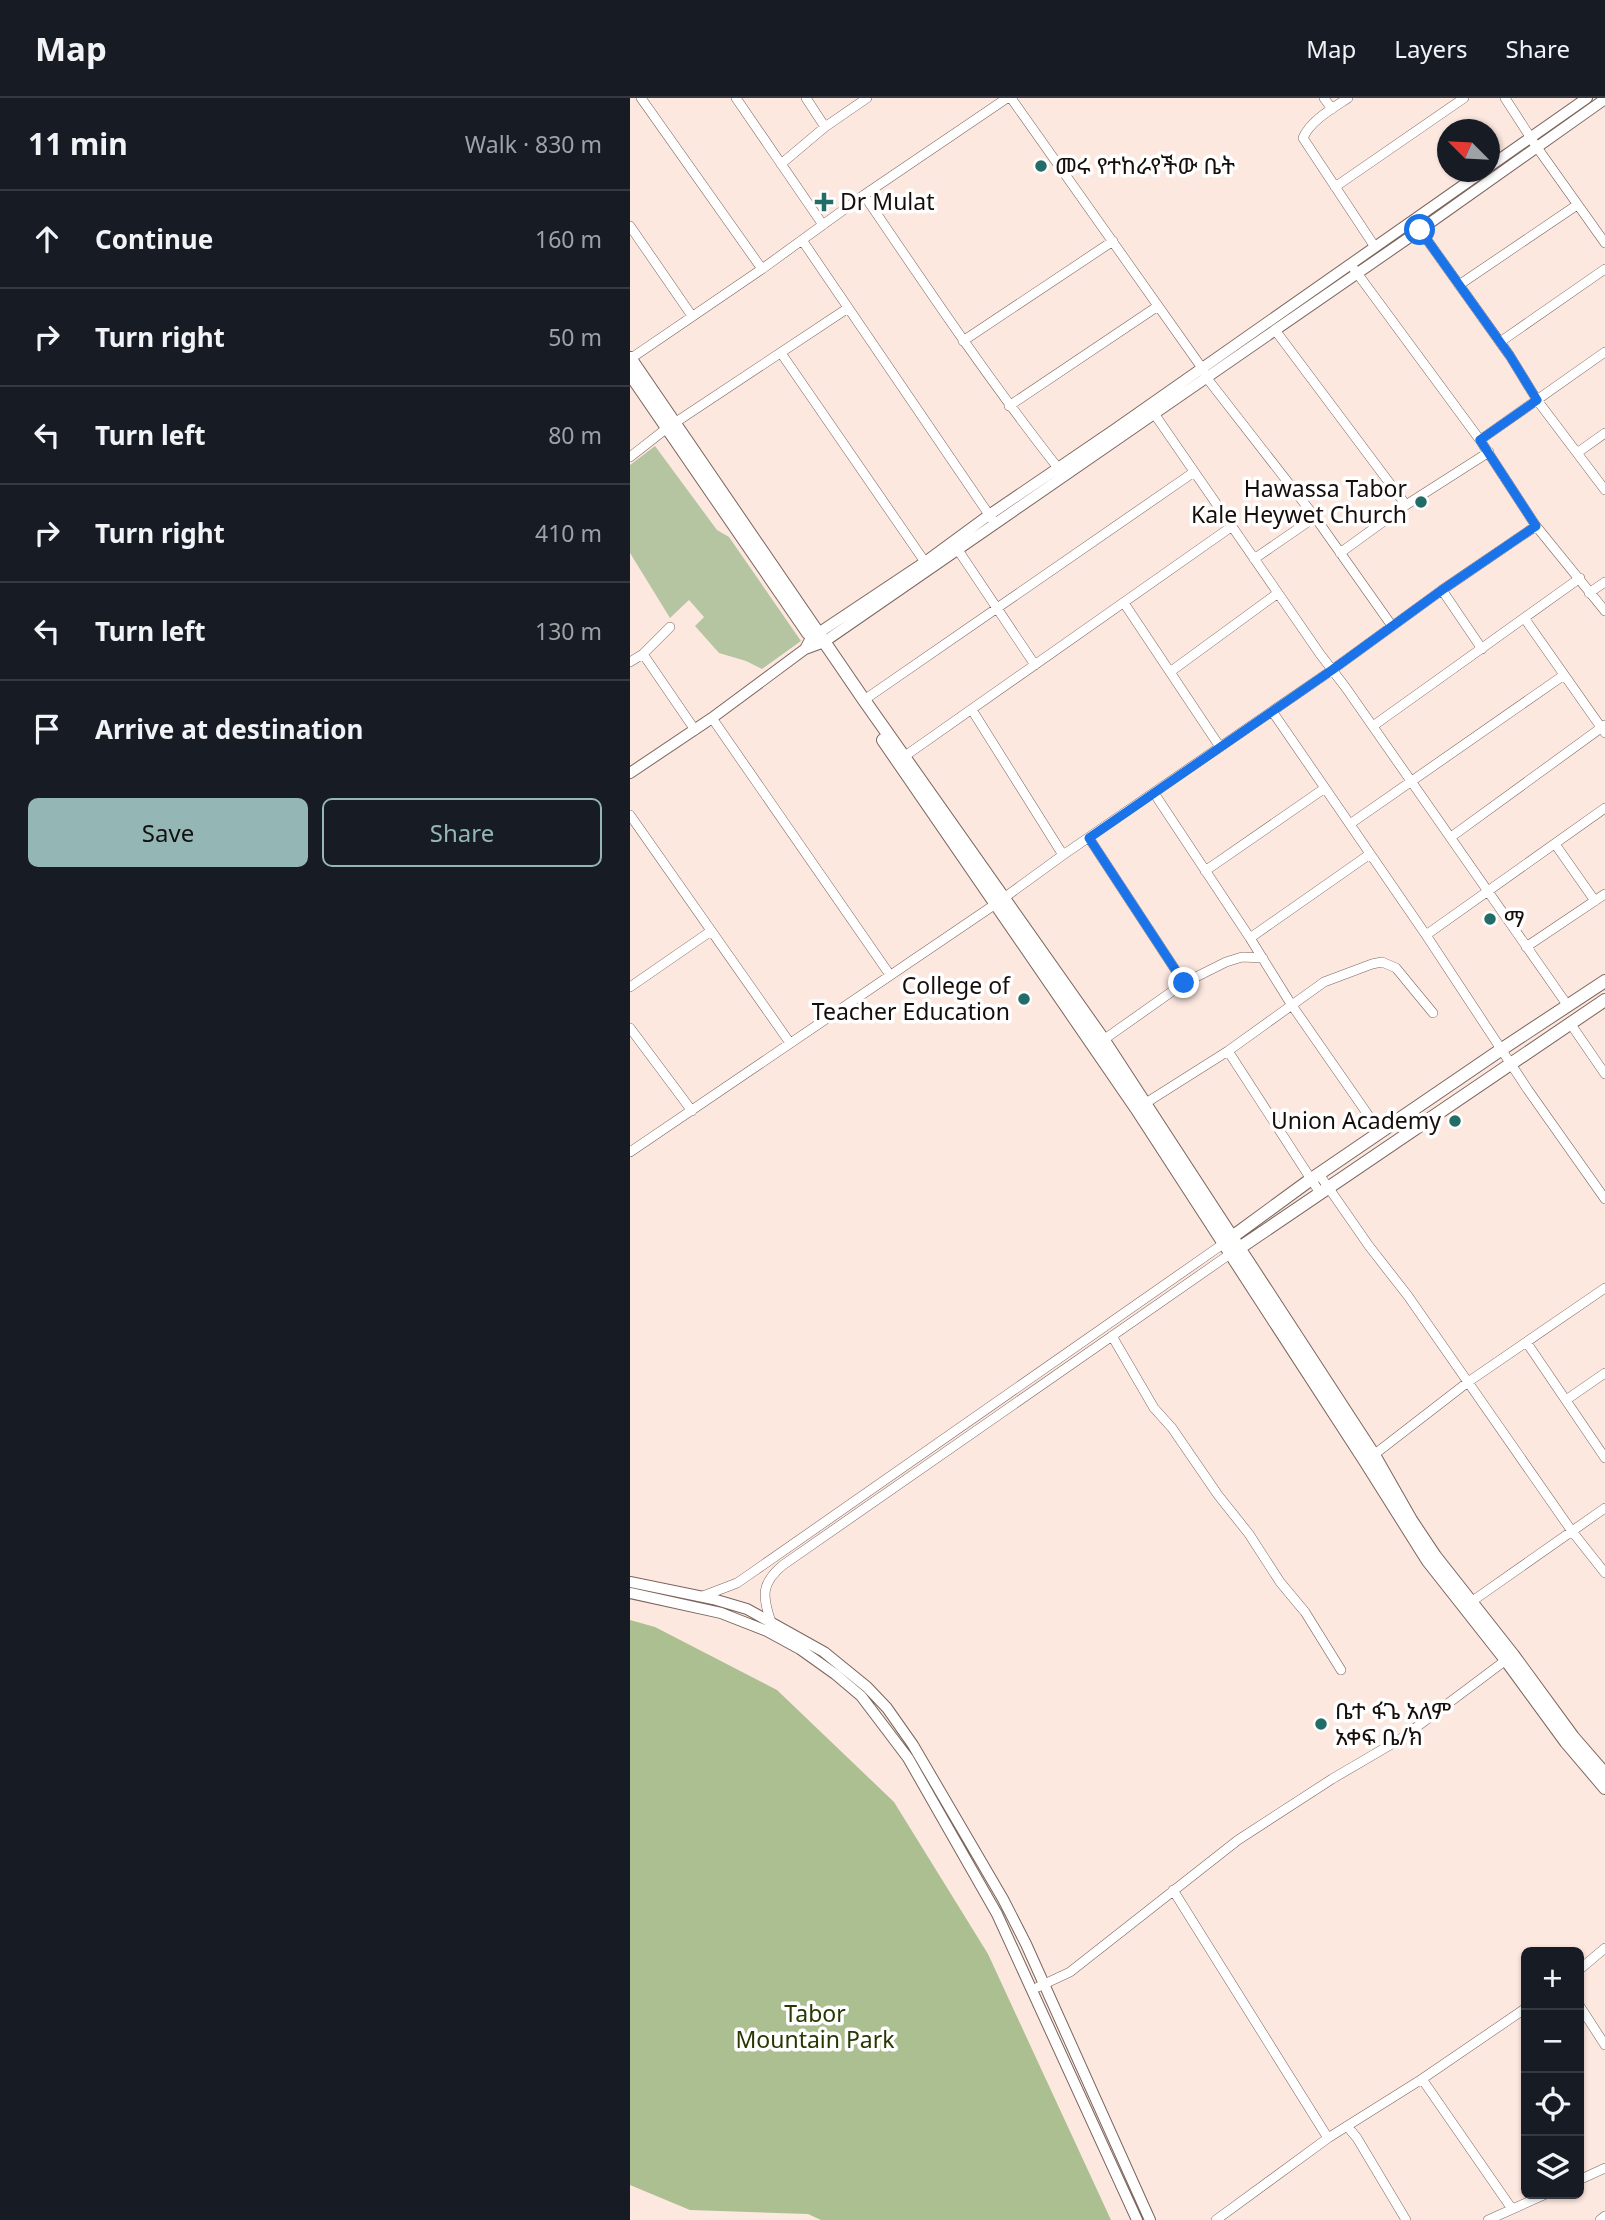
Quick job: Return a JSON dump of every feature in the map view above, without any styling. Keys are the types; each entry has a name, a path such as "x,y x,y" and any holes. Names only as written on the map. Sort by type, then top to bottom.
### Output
{"main road":[{"path":"630,359 815,642 1099,1042 1429,1547 1573,1737 1605,1774"},
{"path":"630,374 672,426"},
{"path":"815,642 864,700 905,756 1000,900"},
{"path":"1231,1246 1315,1177 1605,981"},
{"path":"1231,1246 1324,1190 1605,1000"},
{"path":"1370,1458 1428,1561 1566,1742 1605,1788"}],"street":[{"path":"641,98 762,269"},
{"path":"736,98 823,225"},
{"path":"806,98 825,127"},
{"path":"781,164 825,127 867,98"},
{"path":"630,359 864,195 1009,98 1204,372 1315,517 1392,626"},
{"path":"1324,98 1332,109"},
{"path":"1348,98 1308,130 1303,138 1375,247"},
{"path":"1335,187 1464,98"},
{"path":"1505,98 1605,243"},
{"path":"815,642 958,550 992,519 1058,468 1354,269 1420,230 1587,98"},
{"path":"1500,160 1605,99"},
{"path":"630,773 712,718 925,562 1153,412 1204,372 1275,330 1354,269 1375,247 1468,182"},
{"path":"864,195 963,341 1058,468"},
{"path":"1459,285 1577,205"},
{"path":"630,226 692,316"},
{"path":"1420,230 1500,342 1537,400 1605,490"},
{"path":"802,240 992,519"},
{"path":"963,341 1113,242"},
{"path":"1354,269 1489,452 1536,526 1605,611"},
{"path":"1500,342 1605,270"},
{"path":"1009,405 1158,306"},
{"path":"630,457 848,308"},
{"path":"1275,330 1406,505"},
{"path":"1480,440 1605,352"},
{"path":"781,353 925,562"},
{"path":"1153,412 1568,1006"},
{"path":"1577,453 1605,433"},
{"path":"1340,553 1406,505 1489,452"},
{"path":"864,700 1194,472"},
{"path":"1254,559 1315,517"},
{"path":"630,1152 1000,900 1536,526"},
{"path":"905,756 1231,527"},
{"path":"958,550 1035,665"},
{"path":"1373,726 1580,579"},
{"path":"1589,593 1605,582"},
{"path":"1442,590 1482,649"},
{"path":"1170,672 1278,593"},
{"path":"1124,603 1220,747"},
{"path":"1451,837 1604,728 1525,620"},
{"path":"630,662 643,654 670,627"},
{"path":"643,654 695,730"},
{"path":"1350,824 1564,675"},
{"path":"971,710 1063,855"},
{"path":"1272,712 1605,1199"},
{"path":"712,718 890,975"},
{"path":"1205,871 1325,788"},
{"path":"1154,793 1291,1004 1380,1132"},
{"path":"1426,935 1605,808"},
{"path":"630,815 790,1043"},
{"path":"1089,838 1184,983"},
{"path":"1555,844 1595,901"},
{"path":"1250,938 1370,854"},
{"path":"1527,947 1605,894"},
{"path":"630,987 711,931"},
{"path":"1099,1042 1184,983 1226,962 1242,957 1263,958"},
{"path":"1141,1105 1228,1051 1324,982 1349,972 1382,962 1389,964 1404,976 1433,1013"},
{"path":"1570,1023 1605,1074"},
{"path":"630,1028 692,1111"},
{"path":"1228,1051 1324,1190 1468,1382 1571,1530 1605,1573"},
{"path":"771,1622 764,1600 768,1581 773,1573 1112,1336 1231,1246"},
{"path":"703,1596 737,1583 1231,1246"},
{"path":"1370,1458 1468,1382 1605,1288"},
{"path":"1112,1336 1154,1408 1172,1428 1218,1495 1249,1534 1280,1582 1305,1612 1341,1670"},
{"path":"1527,1343 1605,1458"},
{"path":"1566,1401 1605,1373"},
{"path":"1471,1602 1605,1508"},
{"path":"812,1530 822,1538"},
{"path":"630,1582 703,1596 747,1609 824,1652 867,1686 887,1708 913,1745 1026,1944 1039,1987 1137,2220"},
{"path":"630,1593 721,1613 767,1631 800,1649 860,1696 908,1758 1039,1987 1150,2220"},
{"path":"1039,1987 1070,1972 1238,1840 1402,1738 1506,1660"},
{"path":"975,1875 986,1870"},
{"path":"1174,1890 1328,2138"},
{"path":"1584,1966 1605,1948"},
{"path":"1216,2220 1328,2138 1422,2079 1523,2010"},
{"path":"1582,2010 1605,2045"},
{"path":"1422,2079 1512,2209"},
{"path":"1347,2126 1406,2220"},
{"path":"1584,2178 1605,2168"},
{"path":"1488,2220 1535,2199"},
{"path":"1600,2220 1605,2216"}],"green space":[{"path":"655,446 717,530 729,537 801,641 762,669 719,653 695,626 704,617 689,600 670,618 630,553 630,465"},
{"name":"Tabor Mountain Park","path":"630,1620 655,1627 777,1690 894,1802 988,1954 1111,2220 821,2220 808,2214 690,2210 630,2185"}],"place":[{"name":"መሩ የተከራየችው ቤት","path":"1041,166"},
{"name":"Dr Mulat","path":"824,202"},
{"name":"Hawassa Tabor Kale Heywet Church","path":"1421,502"},
{"name":"ማ","path":"1490,919"},
{"name":"College of Teacher Education","path":"1024,999"},
{"name":"Union Academy","path":"1455,1121"},
{"name":"ቤተ ፋጌ አለም አቀፍ ቤ/ክ","path":"1321,1724"}],"route":[{"path":"1184,983 1089,838 1536,526 1480,440 1537,400 1510,356 1420,230"}]}
